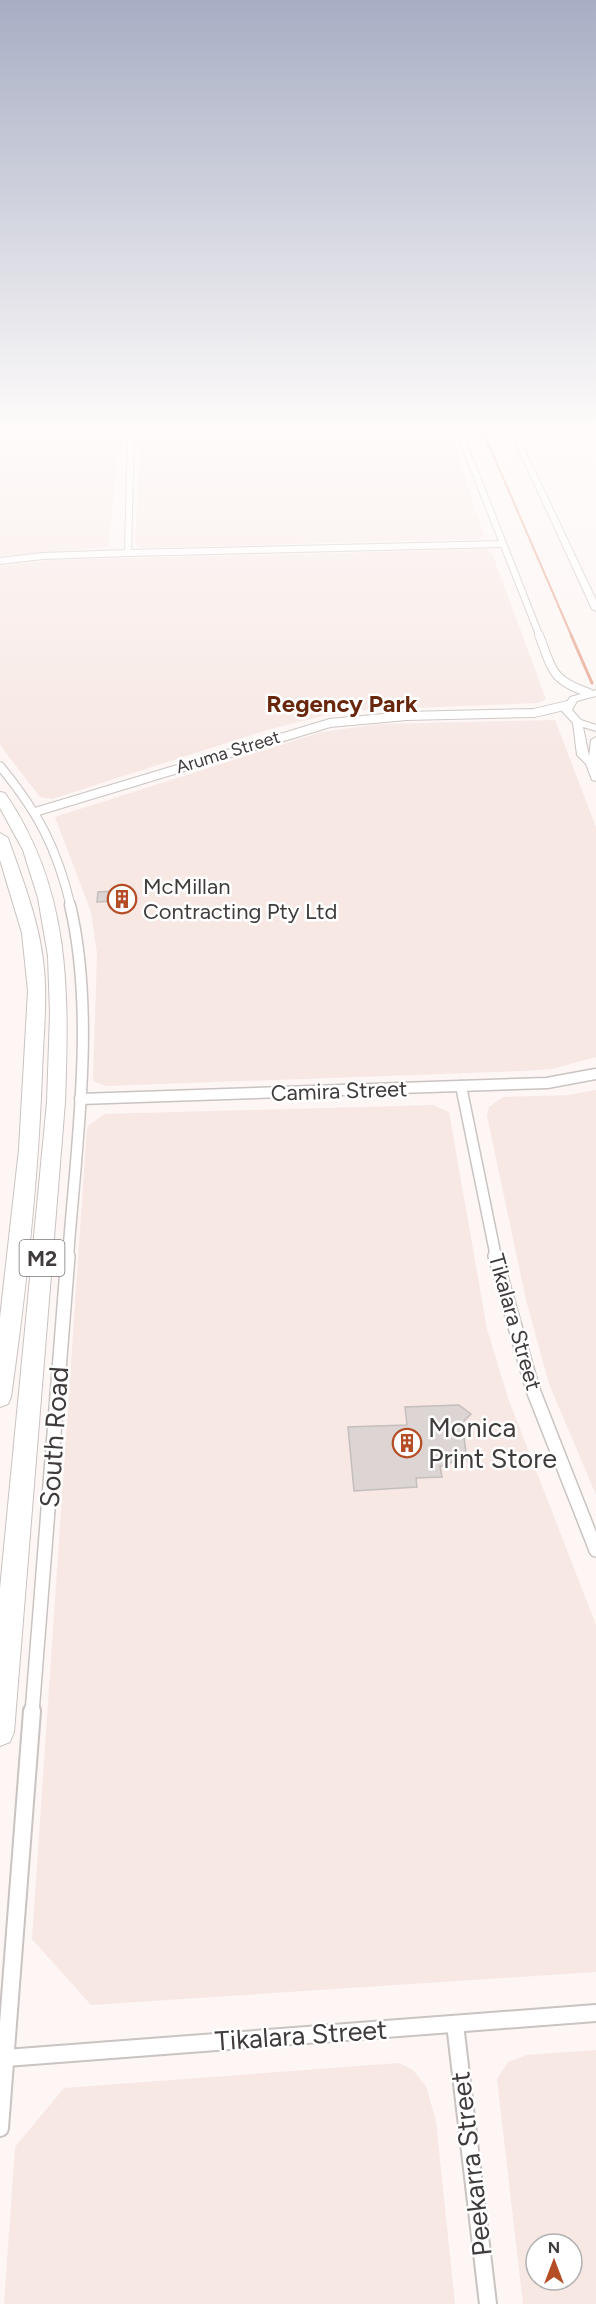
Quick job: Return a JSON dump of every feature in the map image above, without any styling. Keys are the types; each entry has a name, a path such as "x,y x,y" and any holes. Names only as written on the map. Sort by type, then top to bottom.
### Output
{"highway":[{"name":"M2","path":"0,796 38,868 54,928 59,1000 56,1102 0,1732"},
{"name":"M2","path":"0,838 20,892 34,949 36,1005 33,1105 17,1281 0,1397"}],"street":[{"path":"128,537 128,553"},
{"path":"499,537 555,675 563,686 592,693"},
{"path":"562,537 596,609"},
{"path":"0,561 43,556 128,553 502,544"},
{"path":"592,693 568,702 582,755 590,763 596,778"},
{"name":"Aruma Street","path":"534,713 568,702"},
{"name":"Aruma Street","path":"35,812 291,732 330,723 406,716 534,713 574,719"},
{"path":"574,719 596,728"},
{"path":"590,763 595,754 596,740"},
{"name":"South Road","path":"0,766 35,812 60,864 81,956 83,1005 80,1100 0,2128"},
{"name":"Camira Street","path":"80,1100 547,1083 596,1074"},
{"name":"Tikalara Street","path":"461,1086 502,1286 525,1366 549,1435 596,1550"},
{"name":"Tikalara Street","path":"6,2058 596,2013"},
{"name":"Peekarra Street","path":"455,2024 488,2304"}],"shaded area":[{"path":"0,537 109,537 108,547 0,556"},
{"path":"135,537 482,537 479,539 140,548 135,544"},
{"path":"485,549 492,553 546,699 538,703 364,710 326,715 267,730 52,799 40,797 0,745 0,566 53,560"},
{"path":"555,720 596,827 596,1057 552,1069 522,1071 106,1086 93,1081 97,954 91,912 55,817 321,732 380,724"},
{"path":"596,1090 596,1495 549,1384 526,1300 487,1116 489,1107 503,1097 568,1095"},
{"path":"433,1105 449,1112 487,1329 508,1398 596,1625 596,1972 91,2005 32,1939 87,1127 104,1114"},
{"path":"596,2050 596,2304 523,2304 497,2079 508,2062 527,2055"},
{"path":"399,2063 413,2070 426,2086 436,2121 455,2304 4,2304 15,2147 64,2088"}],"building":[{"path":"116,891 116,901 97,902 98,892"},
{"name":"Monica Print Store","path":"459,1405 471,1414 462,1423 467,1459 454,1459 448,1466 440,1466 442,1477 416,1478 417,1487 354,1491 348,1427 407,1425 405,1407"}],"waterway":[{"path":"529,537 572,637"},
{"path":"571,635 592,683"}],"place":[{"name":"McMillan Contracting Pty Ltd","path":"122,899"},
{"name":"Monica Print Store","path":"407,1443"}],"district":[{"name":"Regency Park","path":"342,703"}]}
